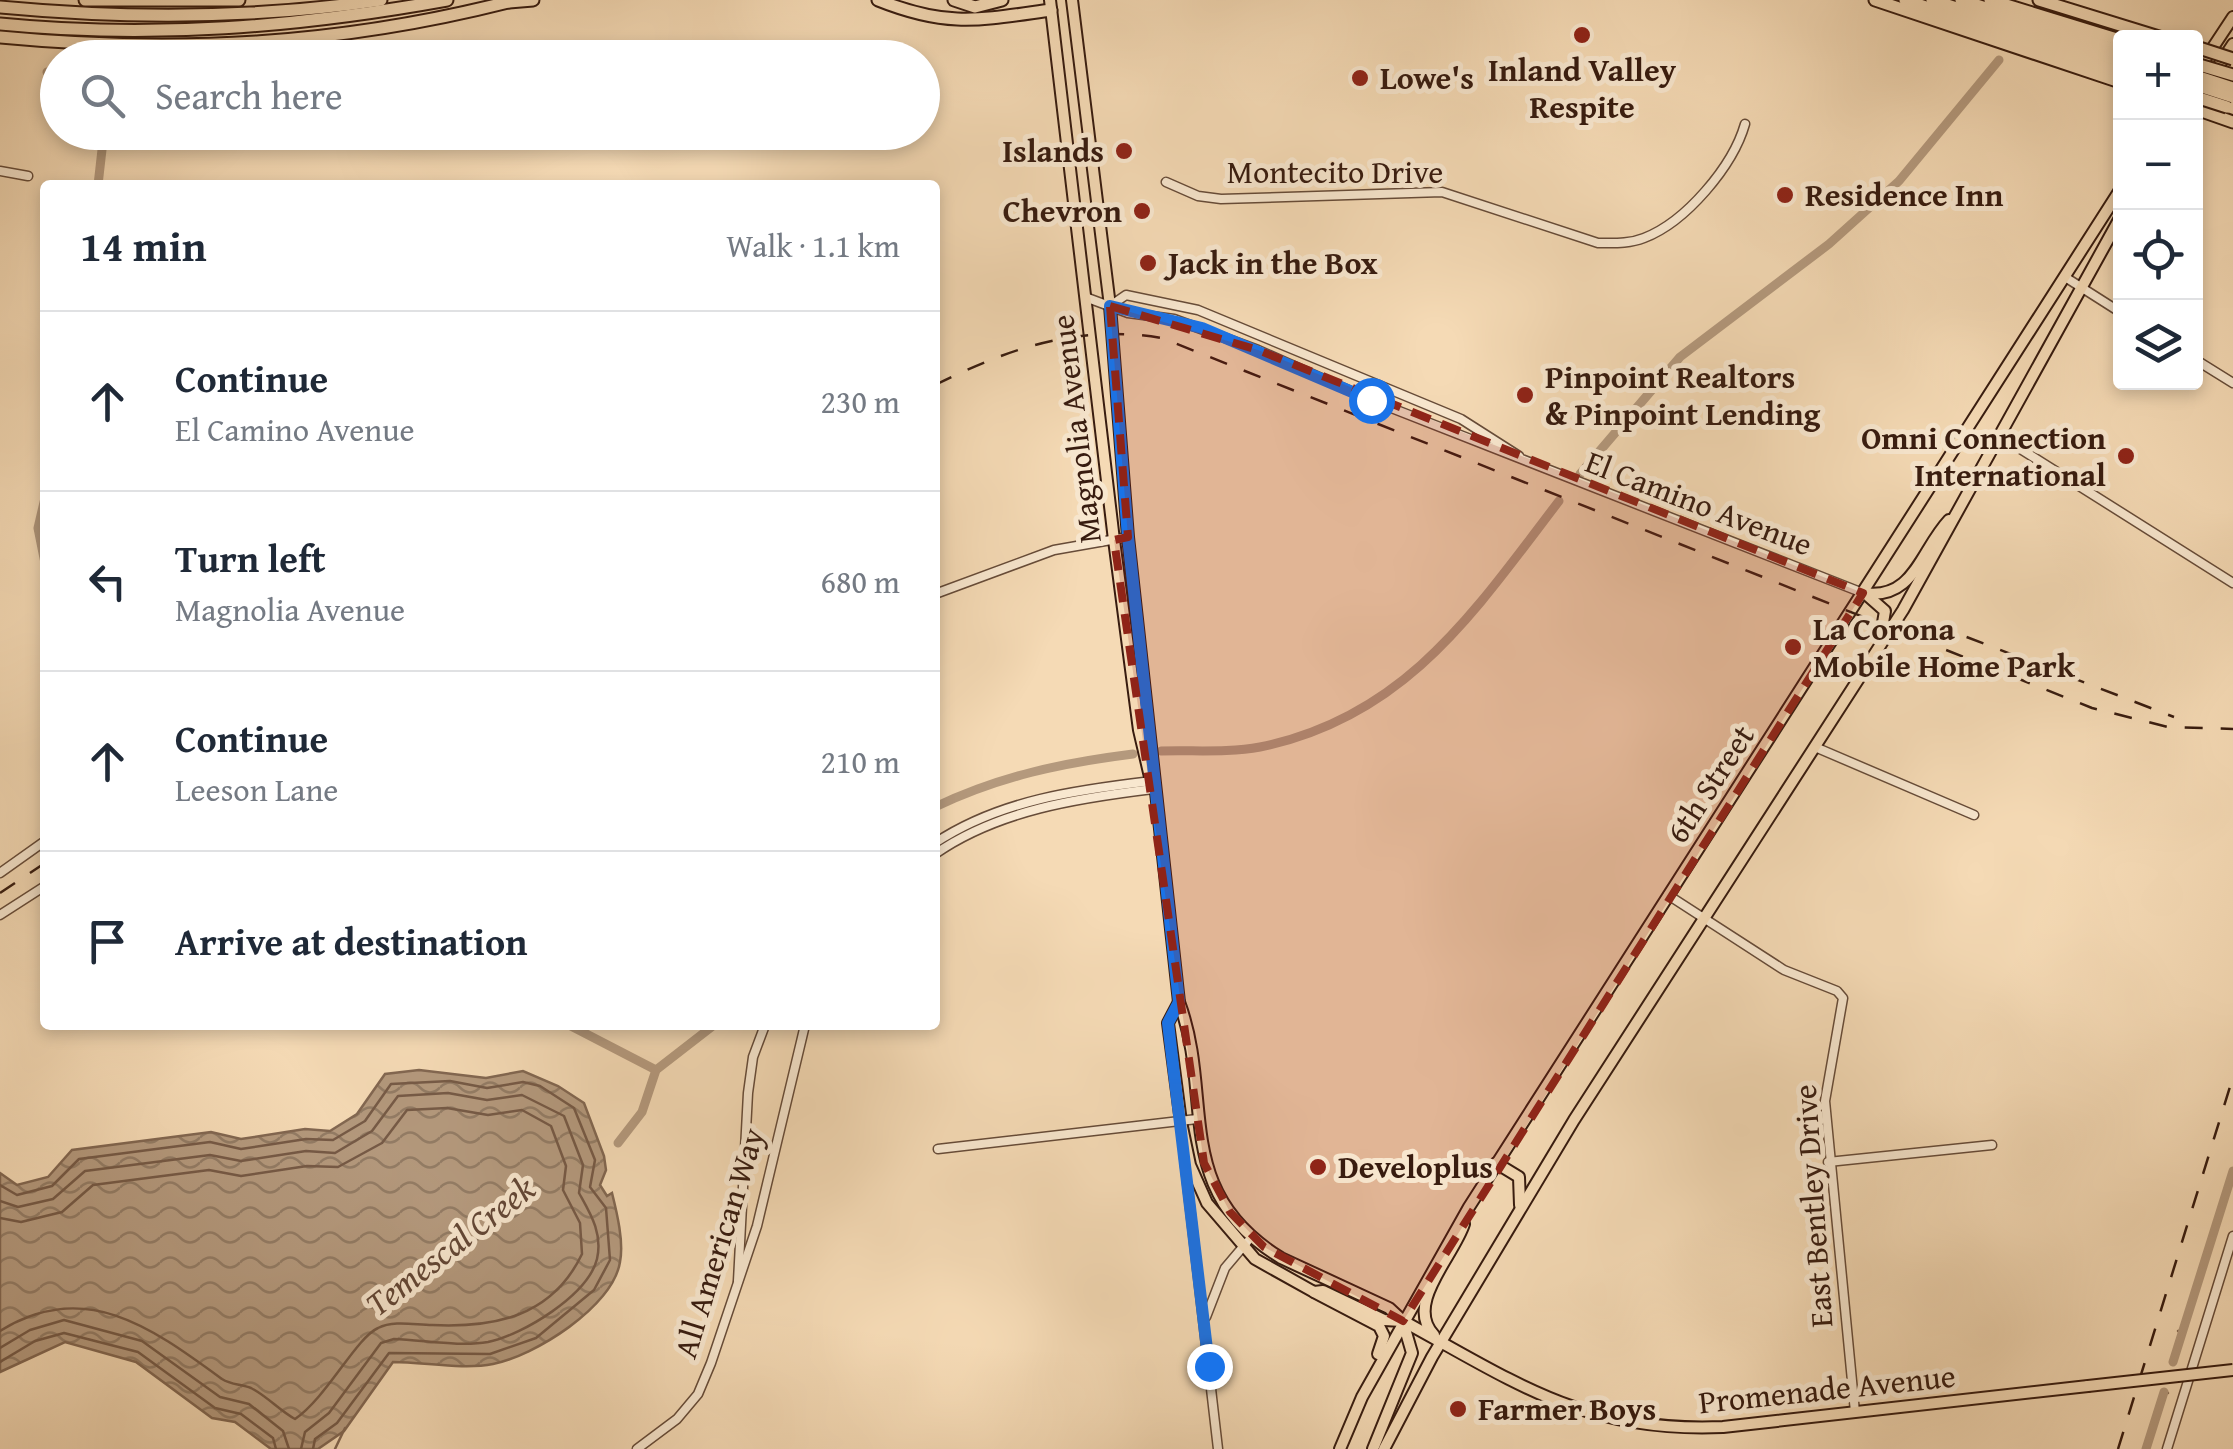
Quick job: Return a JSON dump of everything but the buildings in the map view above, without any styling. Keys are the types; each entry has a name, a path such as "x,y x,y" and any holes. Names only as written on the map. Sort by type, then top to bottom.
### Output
{"highway":[{"path":"85,0 239,0"},
{"path":"0,7 200,16 380,0"},
{"path":"0,24 150,33 218,30 321,21 447,0"},
{"path":"298,40 341,36 533,0"},
{"path":"878,0 926,19 975,20 1050,5"},
{"path":"954,0 975,7 1002,0"},
{"path":"1875,0 1996,21 2056,40 2113,68"},
{"path":"1905,0 1996,21 2113,59"},
{"path":"1932,0 2056,40 2113,50"},
{"path":"1962,0 1996,21"},
{"path":"1990,0 1996,21"},
{"path":"2040,0 2136,30"},
{"path":"110,1 200,16"},
{"path":"0,37 40,40"},
{"path":"2056,40 2113,40"},
{"path":"2056,40 2113,77"},
{"path":"2210,52 2233,47"},
{"path":"2203,50 2233,59"},
{"path":"2203,66 2233,76"},
{"path":"2203,77 2233,88"},
{"path":"2203,90 2230,108"},
{"path":"2203,101 2230,108"},
{"path":"2203,108 2230,108"}],"main road":[{"path":"1050,5 1062,0"},
{"name":"Magnolia Avenue","path":"1072,0 1110,306 1145,728"},
{"name":"Magnolia Avenue","path":"1050,5 1114,540 1145,728 1179,1002 1188,1025 1197,1119 1212,1180 1230,1212 1252,1236 1290,1263 1389,1308 1402,1321 1442,1343"},
{"path":"2203,64 2233,17"},
{"path":"2203,89 2233,47"},
{"name":"6th Street","path":"1402,1321 1496,1163 2113,201"},
{"path":"1384,1449 1518,1216 1868,664 1960,508 2113,231"},
{"path":"1863,593 1880,596 1904,586 1938,532 1960,508"},
{"path":"1863,593 1885,611 1881,638 1868,664"},
{"name":"Magnolia Avenue","path":"1179,1002 1168,1023 1180,1122 1190,1165 1206,1203 1254,1260 1314,1292 1323,1292 1384,1320 1402,1321"},
{"path":"1496,1163 1519,1177 1522,1195 1518,1216"},
{"path":"1442,1343 1427,1328 1424,1310 1430,1290 1459,1240 1469,1207"},
{"path":"1314,1292 1383,1330 1383,1344 1340,1449"},
{"path":"1362,1397 1402,1321"},
{"path":"1373,1449 1412,1353 1402,1321"},
{"name":"Promenade Avenue","path":"1442,1343 1521,1388 1617,1421 1688,1428 2233,1370"}],"street":[{"name":"Montecito Drive","path":"1166,182 1198,196 1222,199 1442,192 1598,242 1622,244 1659,231 1692,202 1725,166 1745,124"},
{"path":"0,171 28,176"},
{"path":"2065,277 2113,307"},
{"name":"El Camino Avenue","path":"1110,306 1126,294 1198,310 1450,414 1556,474 1863,593"},
{"name":"El Camino Avenue","path":"1085,297 1202,328 1520,456"},
{"path":"2203,364 2233,383"},
{"path":"2000,436 2233,583"},
{"path":"940,592 1054,550 1128,537"},
{"path":"1815,748 1974,815"},
{"path":"940,840 978,820 1039,798 1152,778"},
{"path":"940,851 970,834 1035,810 1152,778"},
{"path":"0,873 40,845"},
{"path":"0,915 40,889"},
{"path":"1668,896 1704,920"},
{"name":"East Bentley Drive","path":"1704,920 1784,970 1837,991 1843,998 1827,1074 1828,1162 1856,1412"},
{"path":"738,1286 735,1268 748,1094 753,1057 763,1030"},
{"name":"All American Way","path":"637,1449 677,1419 698,1394 738,1286 804,1030"},
{"path":"938,1149 1197,1119"},
{"path":"1180,1122 1218,1449"},
{"path":"1828,1162 1992,1144"},
{"path":"1205,1321 1218,1283 1252,1236"},
{"path":"2167,1449 2233,1236"}],"highlighted area":[{"path":"1110,306 1258,350 1863,593 1403,1321 1264,1247 1230,1212 1204,1163 1114,540 1128,537"}],"water":[{"path":"419,1070 486,1078 523,1071 584,1103 604,1156 606,1170 600,1185 607,1196 612,1193 621,1254 614,1279 603,1296 569,1327 529,1351 493,1364 393,1362 344,1431 318,1449 271,1449 235,1422 212,1418 136,1362 65,1342 0,1372 0,1173 17,1185 48,1177 72,1150 211,1132 241,1139 305,1129 330,1131 357,1114 385,1074"}],"waterway":[{"path":"1580,474 1680,357 1829,244 1899,181 1999,60"},
{"path":"99,180 102,150"},
{"path":"1161,751 1260,747 1311,732 1356,712 1396,685 1466,620 1559,501"},
{"path":"40,519 40,538"},
{"path":"940,805 1032,772 1133,754"},
{"path":"579,1030 656,1070"},
{"path":"618,1143 642,1112 656,1070 708,1030"},
{"path":"2173,1362 2233,1171"},
{"path":"2178,1331 2183,1330"},
{"path":"2146,1449 2164,1392"},
{"name":"Temescal Creek","path":"335,1449 345,1428"}],"railway":[{"path":"940,383 990,360 1045,342 1102,334 1162,338 2092,708 2168,727 2233,729"},
{"path":"1933,624 2174,717"},
{"path":"0,893 40,866"},
{"path":"2118,1449 2233,1077"}],"place":[{"name":"Inland Valley Respite","path":"1582,35"},
{"name":"Lowe's","path":"1360,78"},
{"name":"Islands","path":"1124,151"},
{"name":"Residence Inn","path":"1785,195"},
{"name":"Chevron","path":"1142,211"},
{"name":"Jack in the Box","path":"1148,263"},
{"name":"Pinpoint Realtors & Pinpoint Lending","path":"1525,395"},
{"name":"Omni Connection International","path":"2126,456"},
{"name":"La Corona Mobile Home Park","path":"1793,647"},
{"name":"Developlus","path":"1318,1167"},
{"name":"Farmer Boys","path":"1458,1409"}],"route":[{"path":"1209,1366 1168,1023 1179,1002 1152,781 1151,726 1128,537 1110,306 1202,328 1371,400"}]}
